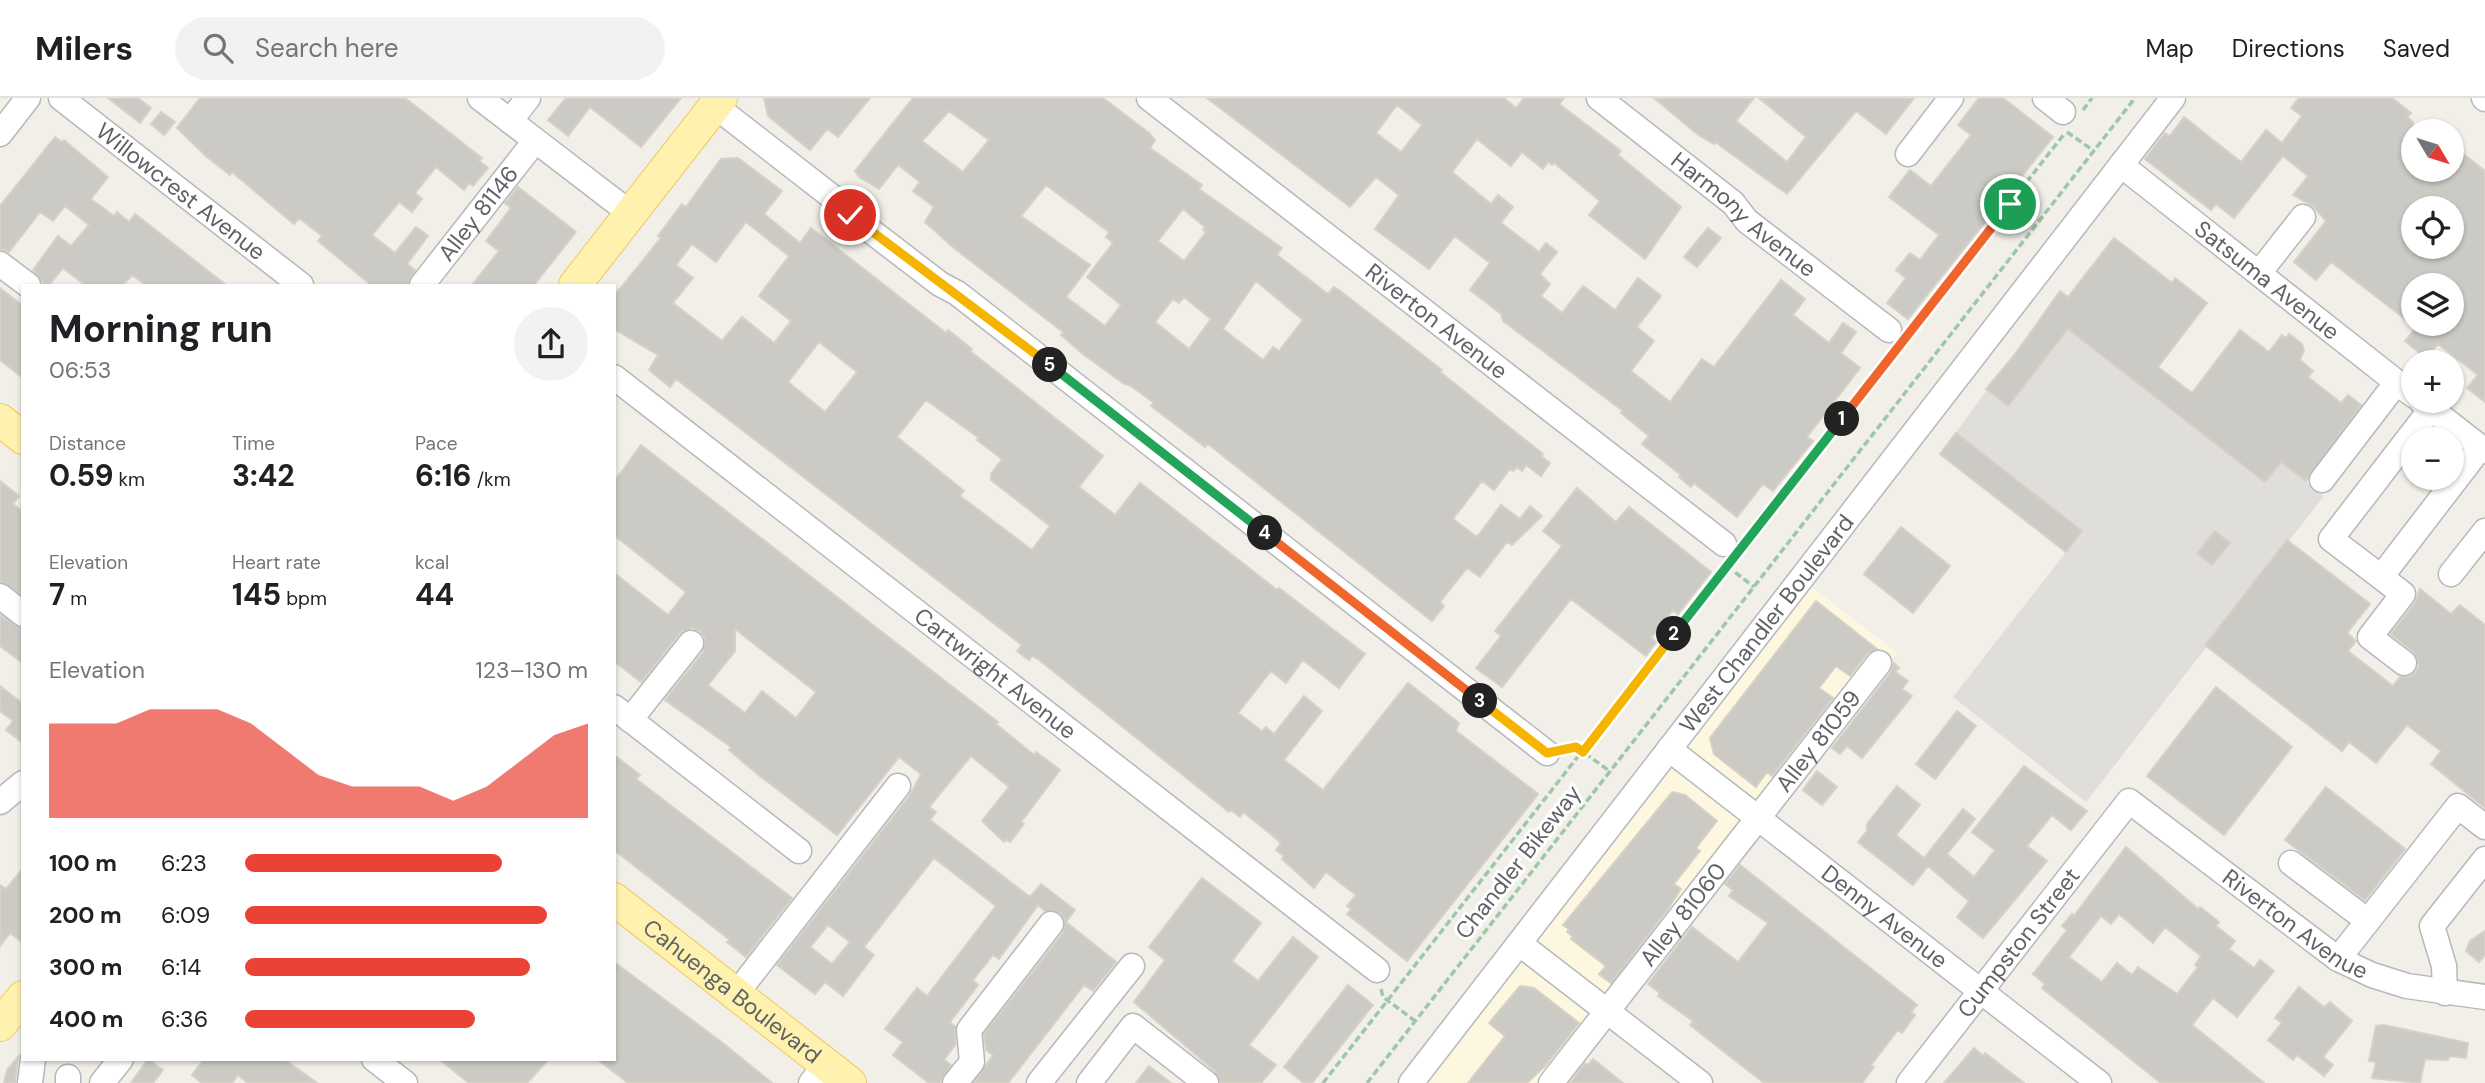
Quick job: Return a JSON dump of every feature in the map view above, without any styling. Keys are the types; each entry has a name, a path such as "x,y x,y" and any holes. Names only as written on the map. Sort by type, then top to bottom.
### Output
{"main road":[{"path":"576,284 718,102"},
{"path":"0,420 21,436"},
{"name":"Cahuenga Boulevard","path":"616,901 736,994 818,1074 850,1083"},
{"path":"0,1025 21,999"}],"street":[{"path":"0,134 28,98"},
{"name":"Willowcrest Avenue","path":"61,98 300,284"},
{"path":"480,98 630,213"},
{"path":"510,121 528,98"},
{"name":"Riverton Avenue","path":"1149,98 1733,552"},
{"path":"1908,154 1951,98"},
{"name":"West Chandler Boulevard","path":"1411,1083 2173,98"},
{"name":"Harmony Avenue","path":"1609,101 1732,203 1747,221 1897,339"},
{"path":"718,102 840,203 850,215 940,284 957,293 1547,753"},
{"name":"Alley 81146","path":"423,284 535,141"},
{"name":"Satsuma Avenue","path":"2121,165 2401,385"},
{"path":"2259,273 2303,217"},
{"path":"0,264 27,284"},
{"name":"Cartwright Avenue","path":"616,379 1377,970"},
{"path":"2322,480 2401,410"},
{"path":"2404,663 2370,637 2403,594 2331,539 2406,413"},
{"name":"Satsuma Avenue","path":"2437,413 2483,449"},
{"path":"2381,577 2483,449"},
{"path":"2451,574 2485,531"},
{"path":"0,596 21,612"},
{"path":"691,643 622,714 799,850"},
{"name":"Alley 81059","path":"1757,819 1878,663"},
{"name":"Denny Avenue","path":"1669,750 2099,1083"},
{"path":"736,994 898,786"},
{"name":"Riverton Avenue","path":"2129,801 2338,959 2372,975 2407,986 2485,997"},
{"name":"Cumpston Street","path":"1909,1083 2129,801"},
{"path":"2338,959 2458,806 2485,827"},
{"name":"Alley 81060","path":"1552,1083 1757,819"},
{"path":"2445,993 2444,966 2432,926 2485,859"},
{"path":"2291,863 2368,921"},
{"path":"955,1083 972,1062 969,1030 1051,924"},
{"path":"1520,944 1700,1083"},
{"path":"1040,1083 1132,966"},
{"path":"1089,1083 1133,1026 1206,1083"},
{"path":"30,1083 33,1061"},
{"path":"102,1083 119,1061"},
{"path":"377,1061 405,1083"}],"path":[{"path":"1324,1083 1583,752 2065,116 2092,98"},
{"name":"Chandler Bikeway","path":"1367,1083 2134,98"},
{"path":"2065,116 2094,150"},
{"path":"1733,552 1755,587"},
{"path":"1547,753 1576,747 1611,772"},
{"path":"1377,970 1383,997 1415,1021"}],"shaded area":[{"path":"2060,291 2324,496 2086,802 1953,697 2066,552 1940,454"},
{"path":"1808,584 1897,653 1562,1083 1427,1083"}],"building":[{"path":"108,98 138,98 151,108 140,123"},
{"path":"200,98 405,98 482,158 479,161 488,168 473,186 469,183 464,190 436,167 415,193 422,199 412,212 399,202 372,235 395,253 416,227 428,236 407,264 415,270 408,284 370,284 318,241 322,236 299,218 294,224 232,172 230,175 207,157 177,128"},
{"path":"566,98 681,98 641,147 590,107 568,136 548,120"},
{"path":"764,98 870,98 838,137 827,129 810,150 768,116"},
{"path":"913,98 1103,98 1149,133 1155,140 1150,148 1202,185 1199,189 1282,248 1277,255 1328,294 1334,287 1339,290 1442,370 1440,372 1543,454 1541,456 1550,463 1541,476 1526,465 1522,471 1517,467 1513,471 1510,469 1494,490 1482,481 1453,519 1477,537 1501,505 1520,519 1530,506 1542,516 1512,545 1507,542 1480,577 1467,568 1440,602 1444,606 1432,621 1208,444 1205,447 1151,406 1154,403 1083,354 1061,335 1063,332 954,248 925,222 934,207 913,191 920,182 898,165 879,189 859,177 855,171","holes":["949,111 989,140 963,172 922,141","1046,185 1109,232 1106,237 1113,243 1087,277 1121,305 1105,326 1066,297 1090,265 1021,216","1183,209 1205,227 1203,230 1206,232 1184,261 1158,241","1256,281 1303,320 1279,351 1273,347 1263,360 1223,329","1184,297 1211,319 1189,349 1155,322 1173,299 1179,303"]},
{"path":"1207,98 1504,98 1516,108 1524,98 1564,98 1559,104 1621,151 1618,155 1681,207 1645,259 1589,215 1600,201 1554,163 1552,165 1548,162 1543,169 1522,152 1511,166 1477,139 1452,172 1491,204 1498,195 1513,207 1501,223 1539,252 1546,243 1557,252 1540,274 1550,284 1541,296 1562,313 1583,286 1615,310 1638,278 1661,296 1637,327 1654,341 1631,371 1670,402 1702,359 1714,367 1781,280 1805,299 1793,315 1829,343 1843,323 1856,332 1841,353 1860,368 1807,437 1813,441 1773,491 1763,484 1737,517 1694,483 1691,487 1679,477 1681,475 1642,444 1649,436 1621,413 1623,411 1503,321 1501,314 1470,290 1490,263 1455,236 1429,269 1375,229 1399,195 1376,177 1350,207","holes":["1397,105 1422,125 1401,152 1376,133"]},
{"path":"1654,98 1754,98 1736,121 1787,162 1806,137 1759,98 1914,98 1886,134 1856,111 1787,194 1715,142 1714,144 1697,134"},
{"path":"1979,98 2003,98 2053,137 1908,319 1887,303 1906,278 1896,270 1910,253 1920,260 1939,235 1889,197 1910,170 1931,186 1971,135 1958,125"},
{"path":"2299,98 2392,98 2411,113 2407,117 2409,119 2401,119 2401,182 2464,182 2464,154 2485,171 2485,402 2467,388 2478,375 2464,364 2464,350 2446,350 2438,344 2433,350 2416,350 2405,341 2409,336 2464,336 2464,273 2401,273 2401,316 2331,262 2316,280 2294,262 2326,221 2313,206 2293,195 2308,176 2283,156 2234,218 2216,204 2211,210 2145,159 2165,133 2170,136 2184,117 2241,162 2266,130 2282,143 2302,116 2291,108"},
{"path":"161,112 175,122 164,135 151,124"},
{"path":"55,137 62,142 64,140 108,177 91,199 114,216 117,212 129,222 135,214 225,284 145,284 132,275 124,284 84,284 63,268 50,284 44,284 33,270 58,236 71,246 89,225 65,206 53,221 40,212 9,252 0,249 0,206"},
{"path":"738,158 782,191 764,214 800,243 811,228 946,333 948,330 972,349 970,351 1103,456 1079,487 1115,515 1140,483 1277,590 1279,588 1365,654 1339,688 1303,660 1286,683 1271,671 1238,713 1262,731 1266,727 1274,734 1304,696 1322,711 1284,760 1323,790 1408,683 1459,723 1456,731 1538,794 1407,961 1347,914 1351,909 1347,906 1356,895 1326,872 1314,888 1282,859 1284,856 1276,850 1281,843 1243,812 1240,817 1231,810 1229,812 1038,659 1032,656 1029,660 1017,651 1022,645 676,379 670,387 649,370 658,355 616,330 616,294 661,238 658,236 682,204 686,207 721,159","holes":["746,222 789,256 759,296 791,321 774,343 742,317 722,341 673,303 693,278 676,265 692,244 716,262","819,342 857,372 825,412 788,382","926,400 979,438 977,440 1002,459 991,474 991,480 1050,526 1032,550 960,496 964,491 897,437"]},
{"path":"518,187 576,232 535,284 473,284 499,251 486,241 511,208 505,203"},
{"path":"1708,228 1721,238 1697,267 1684,257"},
{"path":"2114,238 2172,283 2175,278 2207,303 2158,367 2192,393 2240,330 2269,352 2282,335 2286,338 2289,334 2302,344 2304,350 2300,360 2313,371 2308,377 2341,403 2348,395 2361,405 2306,481 2281,462 2265,482 2068,329 2008,406 1986,389 2017,352 2060,291 2068,297"},
{"path":"0,288 21,304 21,376 0,360"},
{"path":"1956,433 2082,531 2066,552 1940,454"},
{"path":"641,445 998,722 996,724 1034,755 1036,752 1060,770 1021,822 1024,824 1010,842 1006,839 1004,842 982,821 1009,787 971,756 929,807 936,812 930,820 1030,897 1041,884 1075,910 1066,922 1116,962 1093,991 1084,985 1008,1083 974,1083 993,1055 986,1050 984,1034 1063,933 1065,919 1060,912 1045,911 1038,905 999,959 993,955 973,980 978,985 950,1022 955,1027 955,1045 944,1060 951,1065 940,1083 929,1083 893,1055 903,1042 885,1029 917,988 927,996 996,906 934,858 864,947 874,955 843,996 825,982 815,994 777,965 910,795 921,774 899,757 837,835 756,773 729,750 731,747 665,700 703,652 705,638 700,631 692,628 680,633 641,682 616,663 616,575 668,615 686,592 616,537 616,479","holes":["735,629 816,692 796,718 762,691 745,713 708,685 735,651","828,925 850,942 832,964 810,947"]},
{"path":"0,481 19,496 13,504 21,510 21,594 0,581"},
{"path":"1577,488 1616,522 1629,507 1711,572 1678,614 1673,610 1651,638 1656,642 1646,656 1571,599 1502,687 1476,668 1501,636 1495,631 1562,546 1543,531"},
{"path":"1901,527 1950,566 1913,613 1864,574"},
{"path":"2215,531 2230,543 2212,565 2197,553"},
{"path":"2287,540 2370,604 2347,633 2356,641 2348,651 2393,686 2400,677 2409,677 2415,673 2419,666 2414,652 2391,634 2415,603 2420,589 2451,614 2460,605 2485,625 2485,808 2431,764 2441,751 2407,725 2376,763 2349,742 2342,751 2205,645"},
{"path":"1816,601 1877,649 1868,653 1850,676 1836,666 1819,688 1833,698 1772,776 1767,772 1756,787 1714,754 1710,738"},
{"path":"0,615 21,628 21,662 0,646"},
{"path":"1894,663 1899,668 1895,672 1908,681 1902,689 1912,696 1862,758 1847,746 1840,754 1832,748 1891,672"},
{"path":"0,686 21,702 21,741 6,730 13,721 0,711"},
{"path":"2216,687 2292,747 2224,835 2147,776"},
{"path":"1957,711 1976,726 1935,779 1916,764"},
{"path":"616,757 640,775 636,779 792,898 746,957 727,942 730,940 616,852"},
{"path":"2024,766 2087,811 2071,830 2052,815 2027,846 2047,861 1983,938 1957,917 1969,901 1928,866 1913,885 1858,842 1867,831 1867,824 1897,786 1920,805 1896,835 1924,858 1963,809 1975,819 1947,854 1974,877 1995,850 1972,832"},
{"path":"1817,771 1837,787 1822,805 1803,790"},
{"path":"2326,787 2405,849 2365,900 2285,840"},
{"path":"1672,792 1685,795 1717,821 1696,848 1700,851 1674,884 1681,889 1668,909 1611,983 1599,974 1606,966 1571,939 1573,937 1567,932 1569,929 1563,925"},
{"path":"2126,847 2198,909 2200,907 2219,922 2216,926 2235,941 2229,949 2254,968 2260,960 2274,971 2237,1017 2213,998 2192,1025 2264,1083 2161,1083 2042,988 2045,984 2033,974 2067,930 2062,926 2072,914 2074,916","holes":["2119,914 2153,943 2165,927 2201,956 2195,965 2198,967 2177,994 2138,967 2132,975 2117,963 2102,982 2069,957 2101,916 2111,924"]},
{"path":"1740,865 1917,1005 1911,1012 1915,1015 1902,1033 1898,1030 1871,1065 1874,1067 1862,1083 1764,1083 1690,1025 1693,1021 1658,996 1660,993 1648,984 1692,927 1738,962 1768,923 1729,896 1733,890 1725,884"},
{"path":"21,870 21,941 10,933 0,946 0,885 6,889"},
{"path":"1202,878 1261,923 1232,961 1258,981 1293,937 1318,957 1249,1045 1276,1065 1261,1083 1221,1083 1215,1071 1134,1002 1165,960 1149,947"},
{"path":"2485,931 2485,955 2479,962 2466,951 2470,941"},
{"path":"616,963 772,1083 628,1083 600,1061 616,1061"},
{"path":"1348,985 1373,1005 1312,1083 1304,1083 1284,1067"},
{"path":"1520,986 1534,988 1579,1023 1545,1066 1527,1083 1468,1083 1505,1036 1489,1023"},
{"path":"2299,987 2324,1007 2330,1002 2352,1021 2323,1057 2333,1065 2324,1076 2297,1055 2293,1060 2268,1040 2282,1023 2275,1018"},
{"path":"2384,1025 2468,1043 2466,1058 2449,1056 2448,1060 2425,1059 2420,1083 2372,1078 2376,1062 2369,1061 2376,1026"},
{"path":"1974,1048 1983,1056 1985,1053 2024,1083 1944,1083"},
{"path":"18,1057 15,1083 4,1083 7,1070"},
{"path":"1593,1059 1623,1083 1570,1083 1585,1063 1588,1065"},
{"path":"147,1061 163,1070 153,1083 131,1083"},
{"path":"202,1061 287,1061 317,1083 248,1083 238,1075 232,1083 202,1083 192,1075"},
{"path":"442,1061 547,1061 527,1083 469,1083"},
{"path":"1149,1066 1171,1083 1136,1083"}],"route":[{"path":"850,215 940,284 957,293 1547,753 1576,747 1583,752 2010,204"}]}
